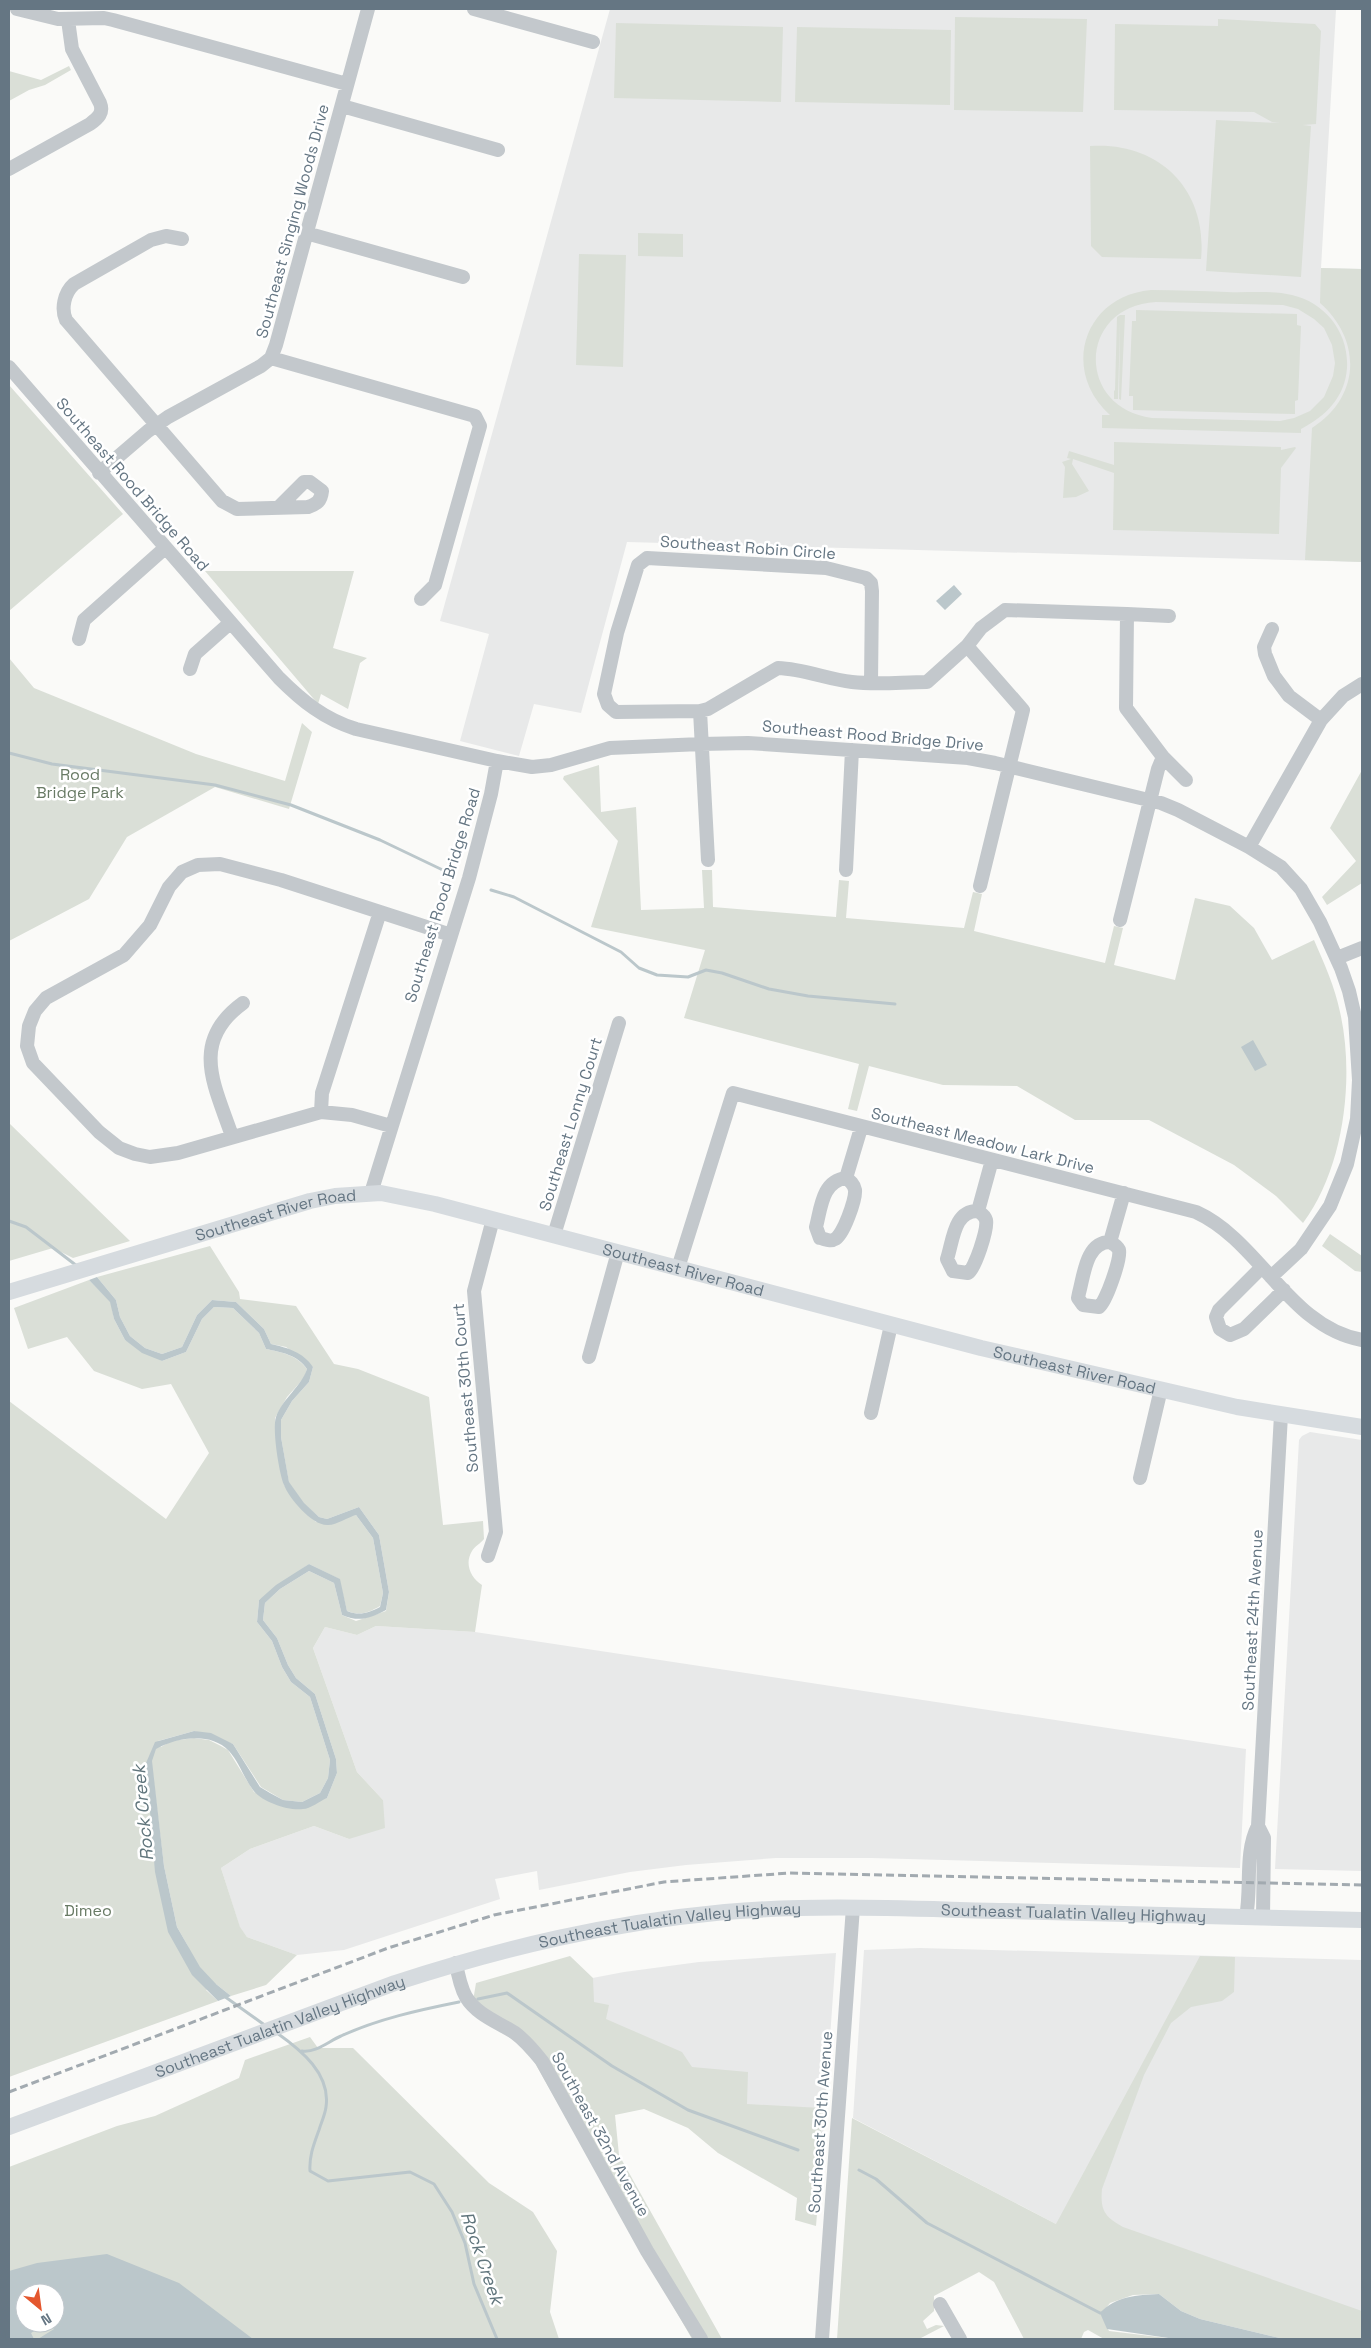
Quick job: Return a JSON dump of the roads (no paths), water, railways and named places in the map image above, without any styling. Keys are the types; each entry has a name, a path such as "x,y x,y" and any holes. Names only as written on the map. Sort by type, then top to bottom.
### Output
{"main road":[{"name":"Southeast River Road","path":"9,1292 310,1201 371,1193 397,1196 493,1219 891,1325 1160,1390 1281,1415 1362,1427"},
{"name":"Southeast Tualatin Valley Highway","path":"9,2127 312,2014 456,1963 536,1942 638,1923 726,1912 853,1907 1362,1920"}],"street":[{"path":"17,9 44,17 68,20 104,18 113,20 347,84"},
{"name":"Southeast Singing Woods Drive","path":"99,473 156,426 271,358 368,9"},
{"path":"474,9 593,42"},
{"path":"9,169 90,124 100,115 102,109 100,103 72,48 68,20"},
{"path":"342,106 498,150"},
{"path":"306,233 463,277"},
{"path":"182,239 166,236 151,240 74,284 70,287 63,308 66,320 222,501 238,508 279,507"},
{"path":"271,358 475,416 480,426 435,585 421,599"},
{"name":"Southeast Rood Bridge Road","path":"9,367 230,623 297,695 324,716 356,729 497,761 485,819 371,1193"},
{"path":"79,638 84,620 165,548"},
{"name":"Southeast Robin Circle","path":"700,711 616,712 608,705 604,694 617,634 638,565 647,558 826,568 866,578 871,583 872,591 870,683"},
{"path":"708,860 700,711 708,709 778,668 791,668 851,682 927,682 967,646 981,628 1005,610 1168,616"},
{"path":"1127,614 1126,708 1163,757 1186,780"},
{"path":"190,669 195,654 230,623"},
{"path":"1272,629 1264,647 1274,676 1289,696 1321,720"},
{"path":"967,646 1023,710 980,886"},
{"path":"1249,847 1321,720 1343,696 1362,684"},
{"name":"Southeast Rood Bridge Drive","path":"497,761 543,766 610,748 748,743 968,758 1150,800 1178,810 1249,847 1281,867 1293,878 1320,922 1337,958 1349,991 1355,1017 1361,1080 1353,1142 1330,1206 1316,1230 1301,1249 1266,1272 1219,1310 1216,1316 1220,1329 1230,1335 1244,1329 1284,1290"},
{"path":"846,870 852,750"},
{"path":"1120,920 1158,769 1163,757"},
{"path":"392,1126 352,1115 321,1112 166,1156 135,1154 119,1148 99,1132 33,1063 27,1046 29,1026 35,1011 46,998 124,954 150,925 169,887 182,872 198,866 220,864 264,875 451,935"},
{"path":"321,1112 322,1093 380,912"},
{"path":"1337,958 1362,948"},
{"path":"232,1136 210,1070 209,1059 217,1031 226,1018 243,1003"},
{"name":"Southeast Lonny Court","path":"554,1235 619,1023"},
{"name":"Southeast Meadow Lark Drive","path":"678,1268 733,1094 1196,1212 1207,1217 1225,1231 1311,1318 1340,1334 1362,1340"},
{"path":"846,1178 861,1128"},
{"path":"978,1211 992,1160"},
{"path":"1110,1242 1124,1193"},
{"name":"Southeast 30th Court","path":"488,1556 496,1532 474,1291 493,1219"},
{"path":"588,1357 618,1252"},
{"path":"871,1413 891,1325"},
{"path":"1140,1478 1160,1390"},
{"name":"Southeast 24th Avenue","path":"1246,1917 1250,1896 1252,1839 1258,1826 1281,1415"},
{"name":"Southeast 24th Avenue","path":"1258,1826 1264,1838 1263,1917"},
{"name":"Southeast 30th Avenue","path":"822,2339 853,1907"},
{"name":"Southeast 32nd Avenue","path":"456,1963 462,1988 467,1998 482,2014 523,2040 542,2061 647,2251 700,2339"},
{"path":"940,2304 960,2339"}],"waterway":[{"path":"9,753 52,764 215,785 291,805 380,840 449,873"},
{"path":"491,890 514,897 621,952 639,968 657,975 688,977 706,970 722,973 769,989 808,996 895,1004"},
{"name":"Rock Creek","path":"9,1221 26,1227 77,1266"},
{"path":"478,1999 507,1993 612,2066 688,2110 798,2150"},
{"name":"Rock Creek","path":"224,1996 266,2026"},
{"path":"302,2051 312,2050 355,2030 384,2020 459,2002"},
{"name":"Rock Creek","path":"277,2033 304,2055 319,2074 324,2084 326,2107 312,2150 310,2171 328,2181 410,2172 434,2184 452,2212 465,2243 474,2284 497,2339"},
{"path":"859,2170 876,2179 927,2223 1103,2313"}],"railway":[{"path":"9,2092 388,1948 494,1915 664,1882 790,1873 1362,1885"}],"park label":[{"name":"Rood Bridge Park","path":"80,783"},
{"name":"Dimeo","path":"88,1910"}]}
